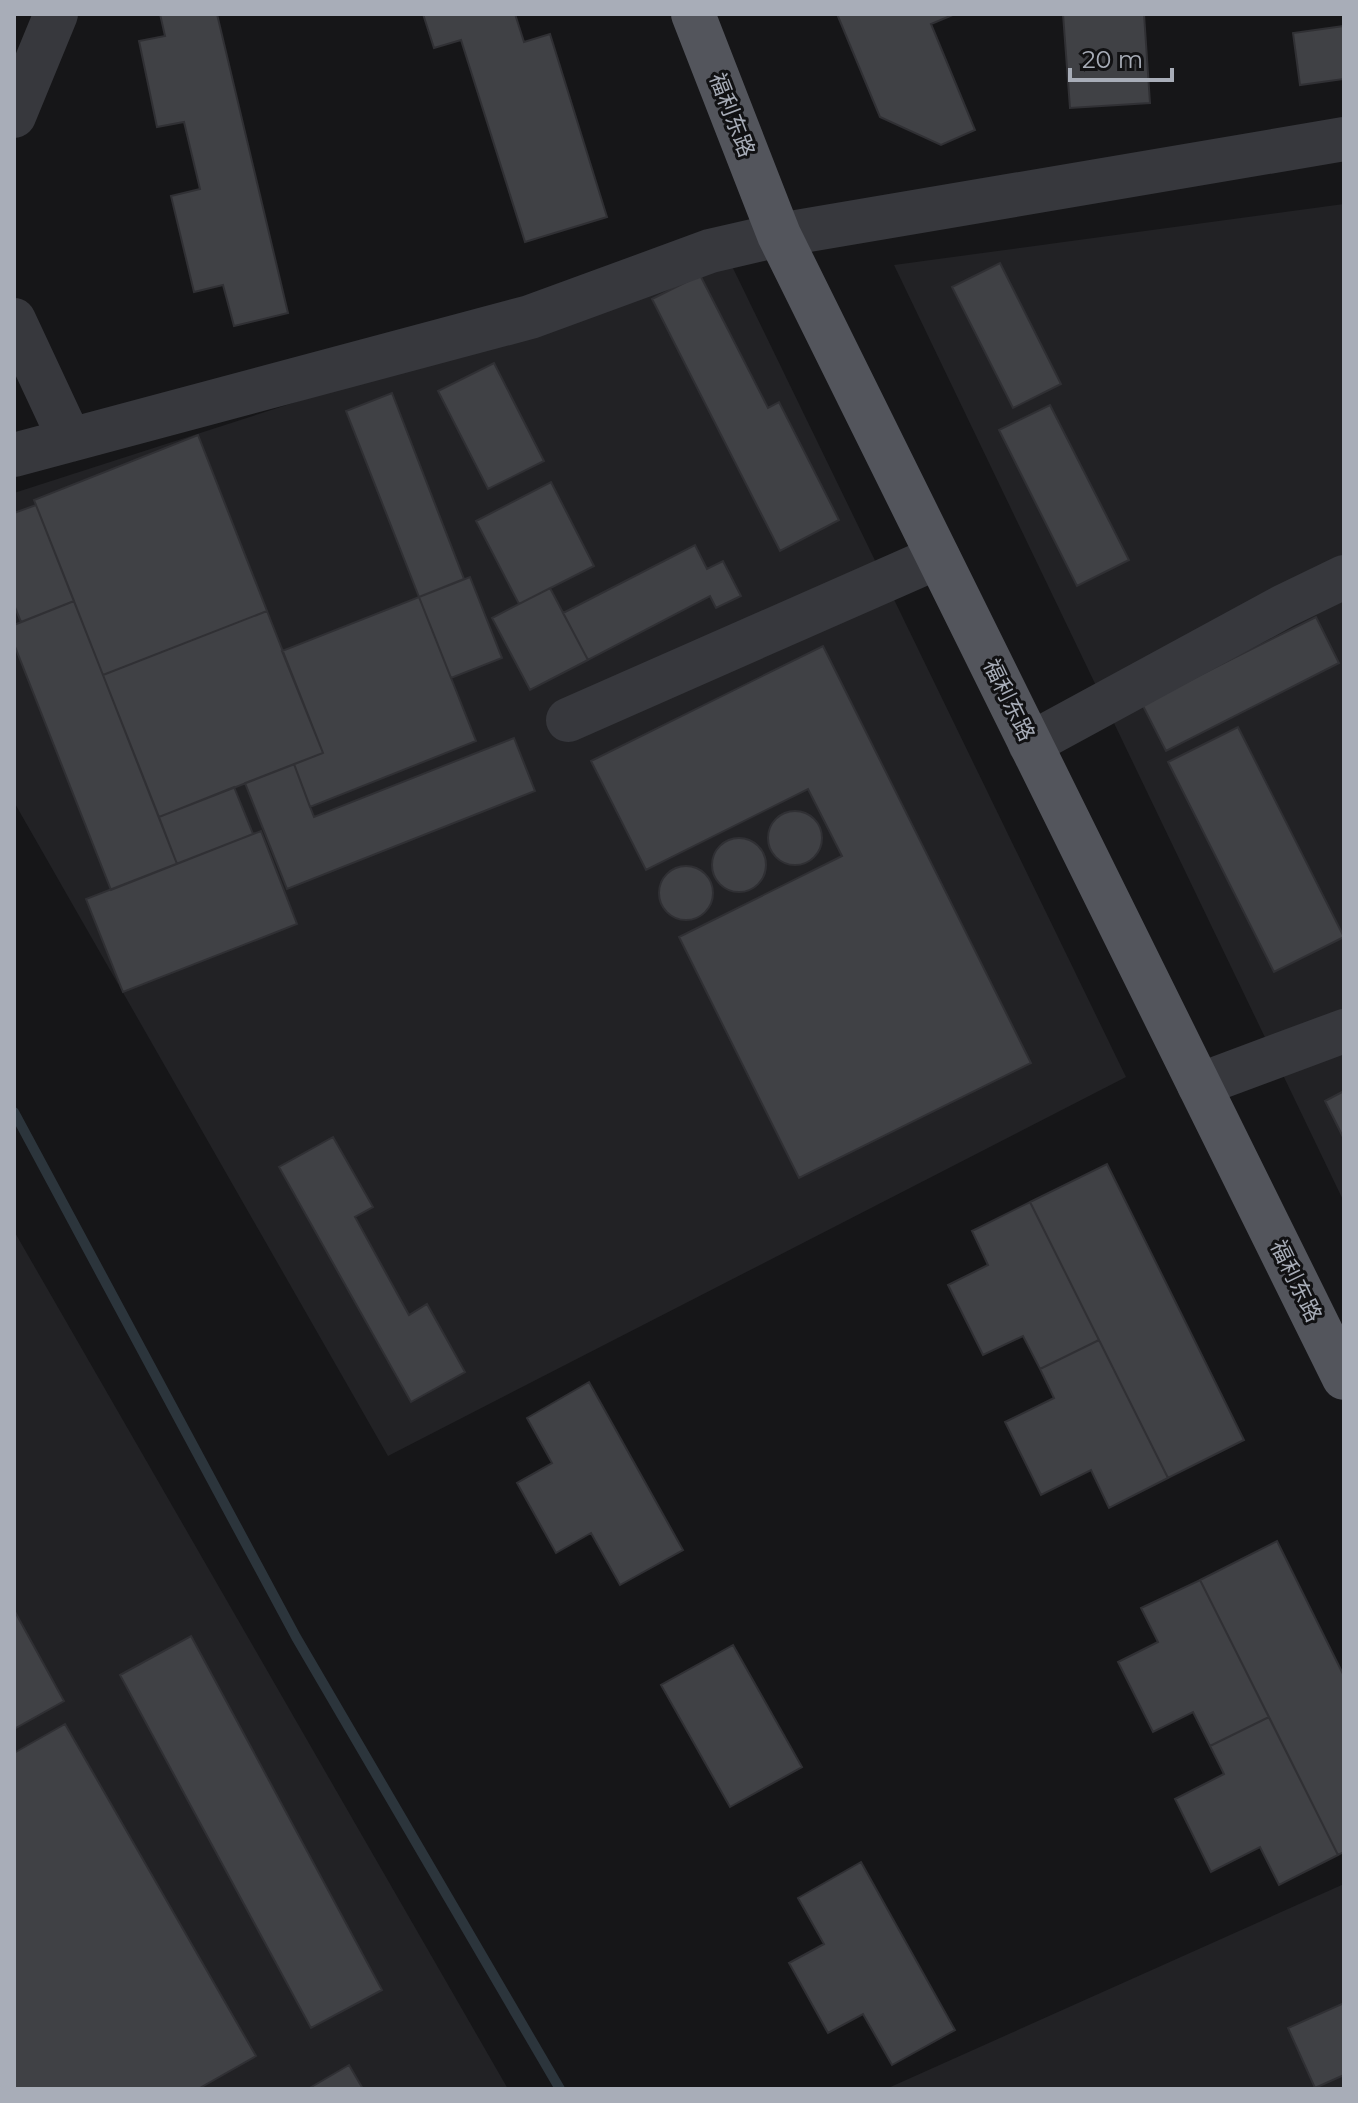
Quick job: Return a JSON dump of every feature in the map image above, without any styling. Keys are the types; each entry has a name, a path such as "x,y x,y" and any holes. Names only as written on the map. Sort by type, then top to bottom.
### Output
{"main road":[{"name":"福利东路","path":"693,14 779,235 1344,1378"}],"street":[{"path":"14,116 56,14"},
{"path":"14,455 530,317 710,251 779,235 1344,139"},
{"path":"14,320 70,440"},
{"path":"568,720 938,557"},
{"path":"1030,744 1284,606 1344,577"},
{"path":"1199,1085 1344,1031"}],"shaded area":[{"path":"1344,204 1344,1202 894,265"},
{"path":"730,262 1126,1077 388,1456 14,802 14,493"},
{"path":"14,1231 508,2089 14,2089"},
{"path":"1344,1884 1344,2089 886,2089"}],"building":[{"path":"160,14 217,14 288,313 234,326 223,285 194,292 171,196 200,189 184,122 157,127 139,41 165,36"},
{"path":"423,14 515,14 524,42 550,34 607,217 525,242 461,40 434,48"},
{"path":"837,14 955,14 931,24 975,130 941,145 880,117"},
{"path":"1063,14 1144,14 1150,103 1070,108"},
{"path":"1344,26 1344,79 1300,85 1293,33"},
{"path":"1000,263 1061,384 1013,408 952,287"},
{"path":"700,275 768,408 779,402 839,520 780,551 652,299"},
{"path":"494,363 544,461 488,489 438,391"},
{"path":"392,393 464,579 419,597 346,411"},
{"path":"1050,405 1129,560 1077,586 999,430"},
{"path":"198,435 267,611 103,675 34,500"},
{"path":"551,482 594,566 519,604 476,521"},
{"path":"36,505 74,601 21,622 14,605 14,513"},
{"path":"695,545 707,569 723,561 741,596 716,608 710,596 588,660 563,613"},
{"path":"470,577 502,658 451,678 419,597"},
{"path":"550,588 588,660 530,690 492,618"},
{"path":"419,597 476,741 310,807 294,764 323,753 282,651"},
{"path":"74,601 177,864 111,890 14,644 14,625"},
{"path":"267,611 323,753 159,817 103,675"},
{"path":"1316,617 1339,663 1166,751 1142,704"},
{"path":"823,646 1031,1063 799,1178 679,937 842,856 808,789 646,870 591,761"},
{"path":"1238,727 1344,937 1274,972 1168,762"},
{"path":"514,738 535,791 287,889 245,783 294,764 314,817"},
{"path":"234,787 253,834 177,864 159,817"},
{"path":"795,811 814,819 822,838 814,857 795,865 776,857 768,838 776,819"},
{"path":"261,831 297,924 123,992 86,899"},
{"path":"739,838 758,846 766,865 758,884 739,892 720,884 712,865 720,846"},
{"path":"686,866 705,874 713,893 705,912 686,920 667,912 659,893 667,874"},
{"path":"1344,1091 1344,1139 1325,1101"},
{"path":"333,1137 373,1207 355,1217 409,1315 427,1304 465,1372 411,1402 279,1167"},
{"path":"1107,1164 1244,1440 1168,1478 1030,1202"},
{"path":"1030,1202 1099,1340 1040,1369 1023,1336 983,1355 948,1285 988,1265 972,1231"},
{"path":"1099,1340 1168,1478 1109,1508 1091,1470 1041,1495 1005,1422 1054,1398 1040,1369"},
{"path":"589,1382 683,1550 620,1585 591,1533 556,1553 517,1483 552,1463 527,1418"},
{"path":"1277,1541 1344,1676 1344,1852 1338,1855 1200,1580"},
{"path":"1200,1580 1269,1717 1210,1746 1193,1712 1153,1732 1118,1662 1158,1642 1141,1608"},
{"path":"14,1610 64,1701 14,1729"},
{"path":"191,1636 382,1990 311,2028 120,1675"},
{"path":"733,1645 802,1767 730,1807 661,1685"},
{"path":"1269,1717 1338,1855 1279,1885 1260,1847 1211,1872 1175,1799 1224,1774 1210,1746"},
{"path":"65,1724 256,2056 198,2089 14,2089 14,1753"},
{"path":"861,1862 955,2030 892,2065 863,2014 828,2033 789,1963 824,1944 798,1898"},
{"path":"1344,2003 1344,2075 1315,2088 1288,2028"},
{"path":"349,2065 363,2089 308,2089"}],"waterway":[{"path":"14,1112 296,1637 560,2089"}]}
